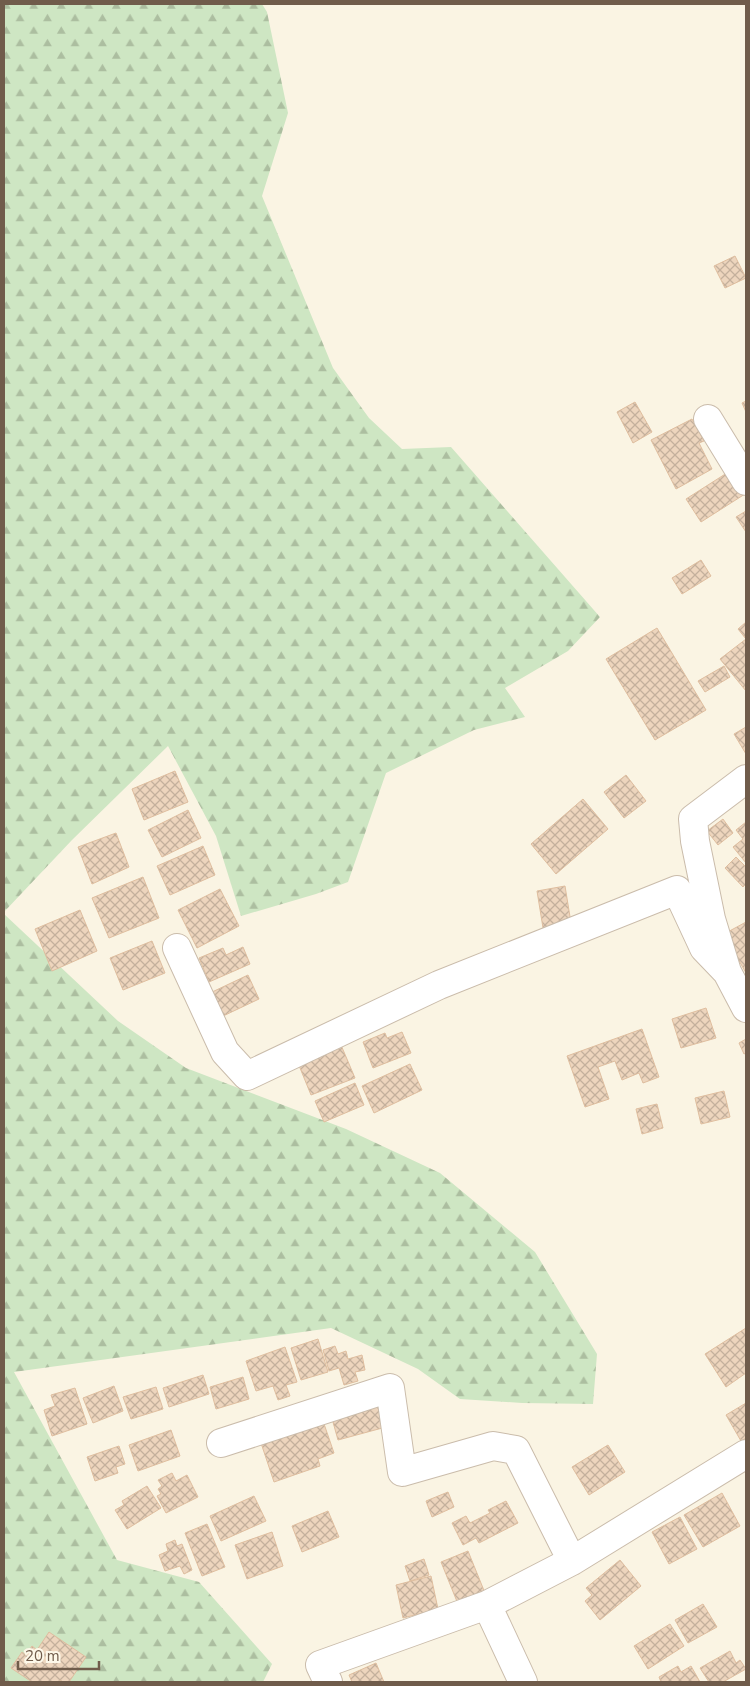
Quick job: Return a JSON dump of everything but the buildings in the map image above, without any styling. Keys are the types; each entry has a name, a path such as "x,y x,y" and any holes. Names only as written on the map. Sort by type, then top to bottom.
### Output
{"street":[{"path":"708,418 746,481"},
{"path":"746,778 693,819 694,841 711,919 727,972 746,1008"},
{"path":"177,948 225,1052 247,1076 438,985 677,890 704,948 727,972"},
{"path":"221,1443 390,1388 402,1472 493,1446 516,1450 572,1560"},
{"path":"328,1682 320,1665 487,1605 572,1560 746,1454"},
{"path":"487,1605 523,1682"}],"green space":[{"path":"4,4 262,4 267,12 288,113 262,196 333,368 369,418 402,449 451,447 600,617 568,651 505,688 525,717 474,730 386,773 348,882 316,894 241,916 216,836 168,746 72,840 4,912"},
{"path":"4,914 118,1021 186,1068 346,1129 440,1173 535,1252 597,1354 593,1404 522,1403 460,1399 418,1369 331,1328 14,1372 117,1560 199,1582 272,1664 263,1682 4,1682"}]}
